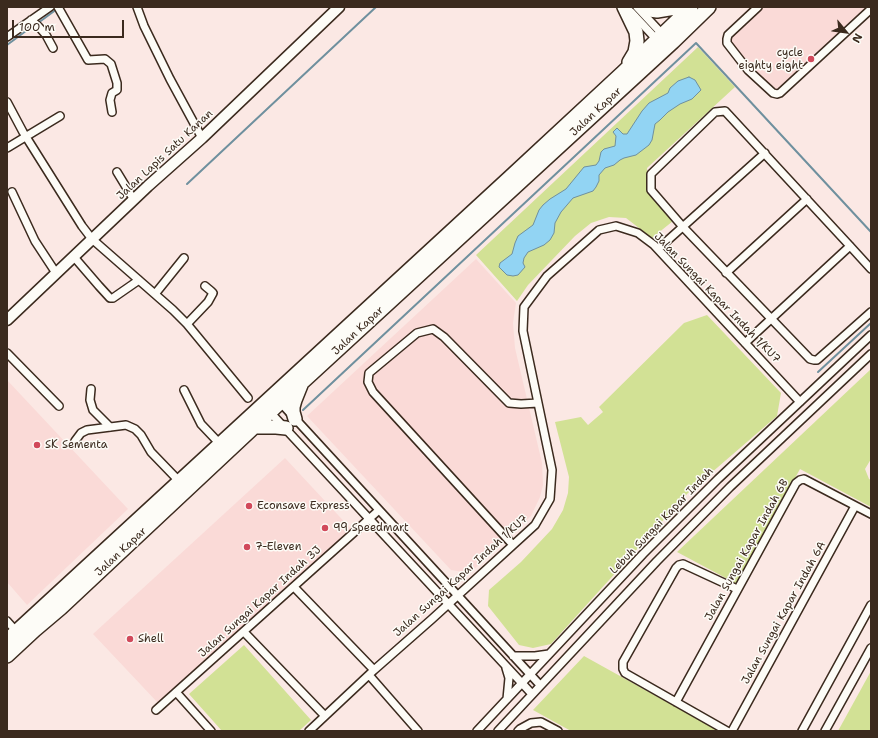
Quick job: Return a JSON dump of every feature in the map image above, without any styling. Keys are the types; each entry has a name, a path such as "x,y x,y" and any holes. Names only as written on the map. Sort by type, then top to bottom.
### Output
{"highway":[{"path":"623,72 635,52 637,41 636,32 625,7"},
{"path":"645,7 650,10 657,11 681,7"},
{"name":"Jalan Kapar","path":"277,399 301,384 664,42 691,7"},
{"name":"Jalan Kapar","path":"12,636 220,444 277,399 623,72 709,7"},
{"path":"295,419 293,412 295,400 301,384"},
{"name":"Jalan Kapar","path":"7,656 61,608 254,427 267,408"},
{"path":"254,427 286,428"},
{"path":"7,662 35,630"}],"street":[{"path":"7,37 35,23 50,7"},
{"path":"137,7 144,26 170,79 202,138"},
{"name":"Jalan Lapis Satu Kanan","path":"7,320 92,239 202,138 339,7"},
{"path":"625,7 664,42"},
{"path":"637,7 664,42"},
{"path":"758,7 728,35 727,43 748,70 773,93 777,94 780,93 871,9"},
{"path":"58,8 88,60 105,59 111,64 117,82 117,90 112,93 110,100 112,112"},
{"path":"35,23 46,35 53,48"},
{"path":"7,102 26,136 82,226 92,239 187,324 248,398"},
{"path":"871,269 724,111 715,112 651,174 651,190 726,273 810,359 817,360 871,312"},
{"path":"7,148 60,116"},
{"path":"658,250 765,154"},
{"path":"117,172 134,200"},
{"path":"12,192 35,241 56,273"},
{"path":"726,273 807,199"},
{"name":"Jalan Sungai Kapar Indah 1/KU7","path":"309,731 372,672 535,526 550,499 552,470 522,331 524,307 547,276 600,230 616,226 638,233 654,245 800,402"},
{"path":"745,343 850,246"},
{"path":"74,257 110,298 113,298 139,280"},
{"path":"155,294 184,258"},
{"path":"187,324 208,302 213,293 205,286"},
{"path":"514,545 373,392 368,382 369,373 417,333 433,329 444,337 509,403 538,403"},
{"name":"Lebuh Sungai Kapar Indah","path":"477,731 643,554 712,484 871,335"},
{"path":"7,353 59,406"},
{"path":"498,731 657,561 730,487 871,354"},
{"path":"91,389 90,400 93,410 110,427"},
{"path":"184,390 201,424 220,444"},
{"path":"277,399 540,685"},
{"path":"267,408 532,694"},
{"path":"76,441 81,433 87,430 126,425 135,429 141,435 151,452 179,481"},
{"name":"Jalan Sungai Kapar Indah 6B","path":"676,702 796,483 804,479 871,514"},
{"name":"Jalan Sungai Kapar Indah 6A","path":"732,731 855,506"},
{"name":"Jalan Sungai Kapar Indah 3J","path":"156,710 379,510"},
{"path":"727,731 625,673 622,669 623,662 679,565 683,564 737,589"},
{"path":"294,587 372,672 418,731"},
{"path":"802,731 871,605"},
{"path":"7,621 12,636"},
{"path":"244,632 325,716"},
{"path":"825,731 871,648"},
{"path":"513,656 550,654"},
{"path":"506,665 509,678 507,699"},
{"path":"176,692 211,731"},
{"path":"518,731 530,723 541,722 558,731"}],"shaded area":[{"path":"763,7 869,7 778,91 774,90 747,65 730,43 730,37"},
{"path":"476,259 516,303 513,323 515,348 542,463 543,485 540,497 531,516 470,573 451,570 307,416"},
{"name":"SK Sementa","path":"7,380 128,509 27,605 7,582"},
{"path":"285,458 352,530 158,703 93,634"}],"green space":[{"path":"698,47 735,87 647,168 649,194 673,221 652,238 626,218 609,217 591,223 575,236 528,285 517,301 476,255"},
{"path":"707,315 781,393 777,416 688,493 551,644 533,648 519,645 488,606 489,590 521,562 552,529 563,510 568,493 569,477 555,422 581,417 588,425 603,412 599,407 684,323"},
{"path":"871,369 871,459 865,469 869,479 871,480 871,507 800,469 737,584 677,552"},
{"path":"244,645 311,720 299,731 222,731 189,694"},
{"path":"584,656 719,731 571,731 533,710"},
{"path":"871,671 871,731 838,731"}],"water":[{"path":"689,77 695,80 701,90 692,99 680,104 668,112 655,124 652,140 649,145 636,155 624,158 614,165 605,168 599,175 599,181 593,191 573,198 561,212 555,223 554,233 550,240 544,245 528,252 523,263 525,267 518,275 507,275 499,267 500,263 512,254 518,236 533,225 539,210 543,205 566,189 584,167 596,165 599,161 601,152 604,149 615,146 616,136 613,132 617,128 623,134 627,134 649,103 668,93 670,88 678,81"}],"waterway":[{"path":"187,184 376,7"},
{"path":"38,23 57,9"},
{"path":"7,45 34,25"},
{"path":"303,410 696,43 871,232"},
{"path":"818,372 871,323"}],"place":[{"name":"cycle eighty eight","path":"811,59"},
{"name":"SK Sementa","path":"37,445"},
{"name":"Econsave Express","path":"249,506"},
{"name":"99 Speedmart","path":"325,528"},
{"name":"7-Eleven","path":"247,547"},
{"name":"Shell","path":"130,639"}]}
